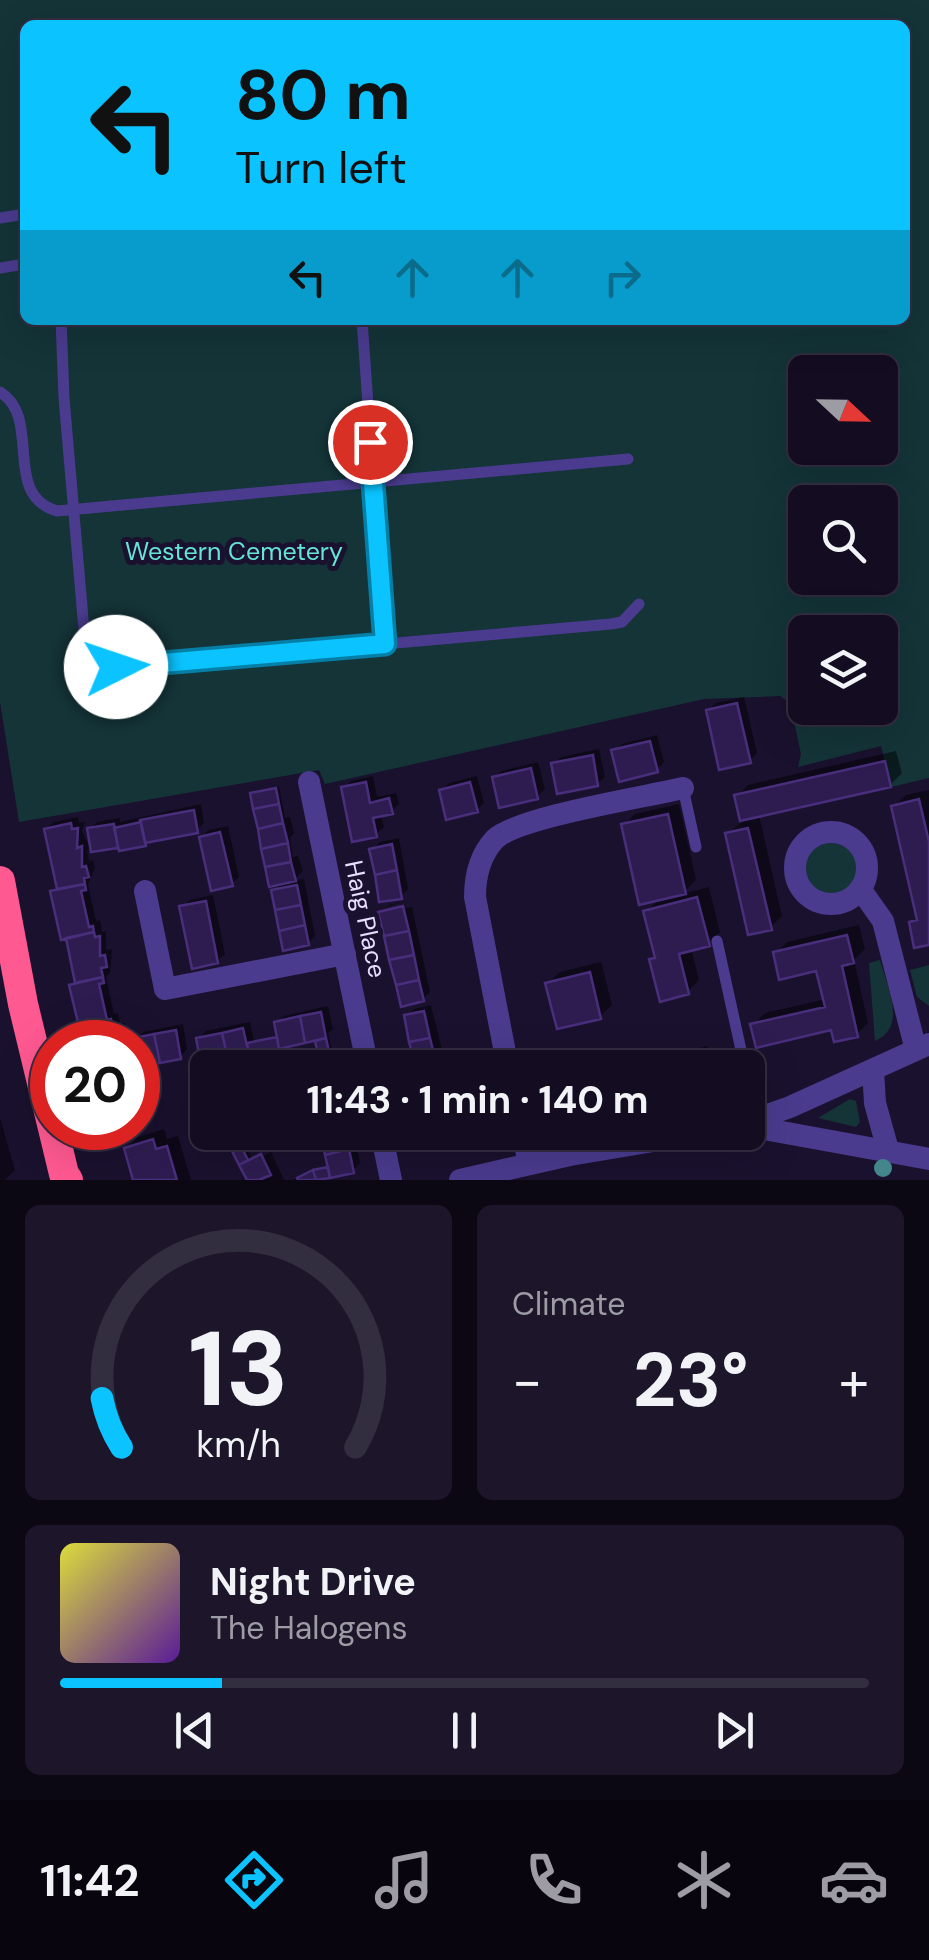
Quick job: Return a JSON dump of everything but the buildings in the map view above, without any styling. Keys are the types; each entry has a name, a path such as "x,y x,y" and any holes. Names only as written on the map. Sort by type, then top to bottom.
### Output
{"highway":[{"path":"0,881 23,1004 65,1178"}],"street":[{"name":"Haig Place","path":"309,782 364,1050"},
{"path":"505,1050 475,897 484,854 493,841 517,826 683,788"},
{"path":"145,890 165,989 345,954"},
{"path":"765,1117 923,1047 884,920 861,890"},
{"path":"873,1070 874,1103 888,1150"},
{"path":"765,1126 929,1159"},
{"path":"385,1150 391,1180"},
{"path":"525,1150 528,1163"},
{"path":"460,1180 603,1150"}],"lane":[{"path":"61,325 86,645 98,662 125,667 611,624 630,616 639,604"},
{"path":"362,325 385,644"},
{"path":"0,392 16,407 31,492 50,509 74,511 628,458"},
{"path":"683,788 696,846"},
{"path":"716,942 741,1050"}],"green space":[{"name":"Western Cemetery","path":"0,0 929,0 929,778 891,787 881,746 798,767 801,754 795,725 898,725 898,615 788,615 788,702 780,696 704,699 325,784 319,770 19,822 0,702"},
{"path":"831,843 850,850 857,869 850,888 831,895 812,888 805,869 812,850"},
{"path":"880,960 893,1016 885,1035 875,1041 869,963"},
{"path":"929,965 929,1006 917,997 910,970"},
{"path":"850,1099 856,1101 860,1122 856,1127 818,1118"}],"route":[{"path":"116,667 385,644 370,442"}]}
